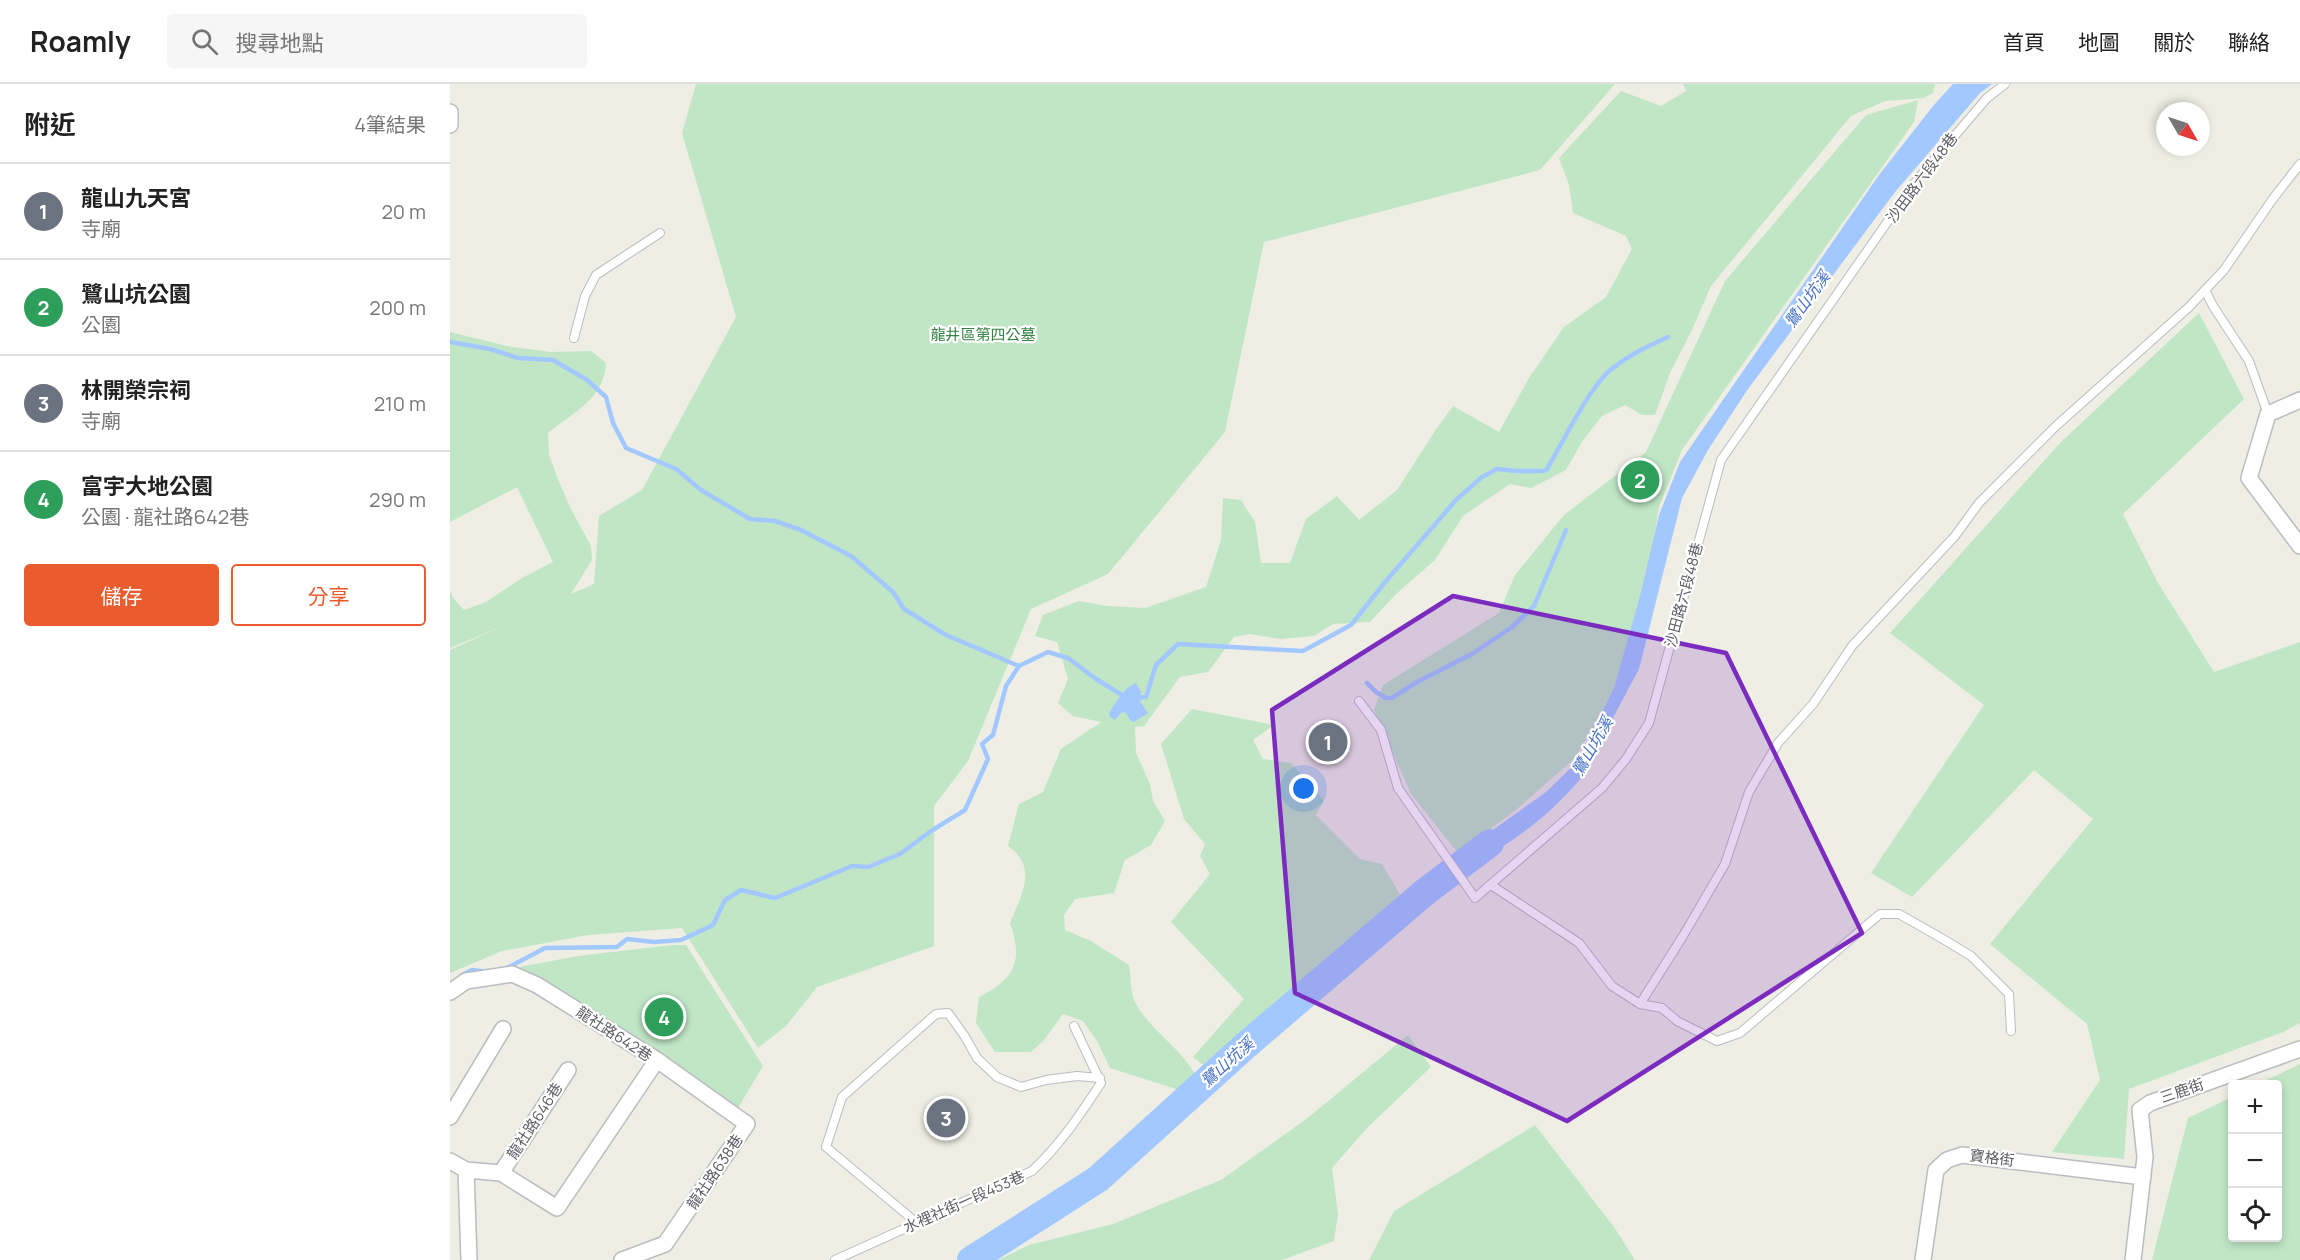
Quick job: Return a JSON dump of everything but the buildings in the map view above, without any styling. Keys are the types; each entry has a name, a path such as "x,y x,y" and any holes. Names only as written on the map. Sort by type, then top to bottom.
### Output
{"street":[{"path":"450,112 450,125"},
{"path":"2300,400 2268,414 2249,478 2300,546"},
{"name":"龍社路642巷","path":"450,992 466,981 512,974 537,985 657,1060 557,1208 501,1173"},
{"path":"450,1117 502,1029"},
{"name":"三鹿街","path":"2133,1260 2145,1157 2140,1110 2150,1103 2300,1049"},
{"name":"龍社路638巷","path":"622,1260 665,1244 747,1124 657,1060"},
{"name":"龍社路646巷","path":"501,1173 568,1070"},
{"name":"寶格街","path":"1923,1260 1936,1170 1947,1160 1962,1155 2143,1176"},
{"path":"450,1161 466,1170 501,1173"},
{"path":"466,1170 469,1260"}],"lane":[{"name":"沙田路六段48巷","path":"1359,701 1381,730 1398,788 1475,898 1602,788 1626,759 1649,723 1721,460 1916,182 1987,98 2005,84"},
{"path":"1640,1004 1725,864 1749,792 1778,743 1813,704 1852,646 1955,536 1979,503 2056,426 2099,389 2224,270 2300,164"},
{"path":"574,338 585,296 596,275 660,232"},
{"path":"2205,290 2249,361 2268,414"},
{"path":"1491,885 1579,943 1612,986 1640,1004 1662,1008 1677,1021 1717,1041 1740,1033 1880,914 1899,914 1971,956 2009,994 2011,1031"},
{"path":"917,1223 826,1148 843,1097 936,1014 948,1013 977,1058 997,1077 1021,1087 1046,1080 1077,1076 1100,1078"},
{"path":"1074,1026 1100,1078"},
{"name":"水裡社街一段453巷","path":"835,1260 1032,1171 1073,1126 1101,1083 1100,1078"}],"highlighted area":[{"path":"1453,596 1726,653 1862,933 1567,1121 1295,993 1272,710"}],"green space":[{"name":"龍井區第四公墓","path":"696,84 1615,84 1540,170 1264,242 1225,432 1108,574 1031,609 968,761 934,806 934,946 817,987 786,1026 758,1048 682,928 588,935 502,951 450,973 450,650 503,626 450,648 450,591 464,610 486,602 522,578 553,562 517,487 450,522 450,332 507,346 550,352 591,351 606,363 600,387 593,396 548,433 549,455 557,477 591,546 592,560 571,594 594,584 599,516 642,490 736,317 682,133"},
{"path":"1683,84 1935,84 1933,93 1923,98 1885,101 1851,116 1711,286 1670,373 1655,415 1642,415 1625,405 1602,416 1583,440 1566,470 1531,488 1510,484 1463,516 1435,560 1396,594 1370,622 1333,624 1314,636 1280,639 1250,634 1234,637 1208,672 1180,677 1144,726 1135,727 1136,753 1150,784 1153,801 1165,821 1151,845 1125,860 1114,893 1075,899 1064,915 1065,930 1091,941 1129,965 1133,998 1141,1012 1184,1058 1197,1078 1179,1090 1110,1068 1097,1041 1083,1021 1063,1014 1044,1040 1031,1052 995,1052 976,1023 979,997 1008,976 1016,959 1016,948 1010,923 1025,882 1025,872 1023,863 1008,846 1019,804 1043,792 1061,749 1101,722 1073,716 1058,703 1068,679 1057,642 1035,636 1043,615 1079,601 1107,606 1145,608 1206,587 1221,540 1223,498 1241,500 1255,522 1261,563 1290,563 1306,519 1337,496 1359,520 1397,490 1453,406 1499,432 1529,378 1564,327 1606,297 1632,249 1626,236 1573,213 1569,185 1559,158 1621,91 1661,106 1686,91"},
{"path":"1918,100 1914,122 1682,450 1659,507 1645,594 1624,680 1574,759 1517,809 1458,853 1411,794 1374,710 1383,685 1499,613 1515,575 1564,515 1646,452 1725,281 1866,115"},
{"path":"2199,313 2244,399 2123,514 2158,583 2214,672 2300,642 2300,1023 2283,1032 2129,1089 2124,1159 2052,1152 2100,1080 2087,1024 1990,944 2093,819 2034,770 1912,897 1871,873 1984,705 1890,633 2060,443"},
{"path":"1192,709 1274,725 1253,740 1263,759 1291,763 1324,801 1316,815 1360,859 1382,864 1402,898 1206,1067 1193,1057 1244,999 1171,922 1210,874 1200,856 1205,844 1184,819 1161,744"},
{"path":"686,945 763,1066 738,1108 519,967 578,956"},
{"path":"1408,1035 1431,1067 1367,1128 1332,1168 1338,1214 1334,1241 1282,1260 998,1260 1029,1245 1113,1224 1221,1180 1309,1117"},
{"path":"2300,1064 2300,1260 2152,1260 2188,1118 2228,1099 2228,1242 2282,1242 2282,1080 2266,1080"},
{"path":"1535,1125 1614,1227 1635,1260 1369,1260 1394,1211"}],"water":[{"path":"1953,84 1992,84 1980,93 1895,192 1748,389 1708,450 1682,498 1639,669 1581,778 1560,801 1522,833 1480,860 1459,866 1490,832 1546,792 1579,760 1614,688 1640,596 1659,515 1680,462 1879,175"},
{"path":"1136,683 1141,692 1140,701 1148,713 1134,722 1125,712 1115,720 1110,717 1109,713 1121,696"}],"waterway":[{"path":"1135,698 1146,697 1156,665 1178,644 1303,651 1351,625 1456,500 1482,477 1497,469 1517,471 1547,469 1583,405 1607,373 1628,357 1668,337"},
{"path":"450,342 490,349 518,358 553,360 587,380 606,397 613,423 626,448 676,469 701,490 750,519 775,521 801,530 851,556 893,592 904,609 946,635 1019,666"},
{"path":"1367,683 1376,692 1386,698 1392,698 1417,682 1472,654 1512,627 1534,606 1566,530"},
{"path":"505,969 545,948 617,947 627,939 654,942 681,940 713,925 725,900 741,890 775,898 852,866 868,867 900,854 965,810 988,759 982,744 993,735 1006,686 1019,666 1048,652 1068,658 1127,698"},
{"name":"鷺山坑溪","path":"971,1260 1098,1179 1245,1046 1425,892 1490,843"},
{"path":"462,975 472,970 488,972"}],"place":[{"name":"鷺山坑公園","path":"1640,480"},
{"name":"龍山九天宮","path":"1328,742"},
{"name":"富宇大地公園","path":"664,1017"},
{"name":"林開榮宗祠","path":"946,1118"}]}
